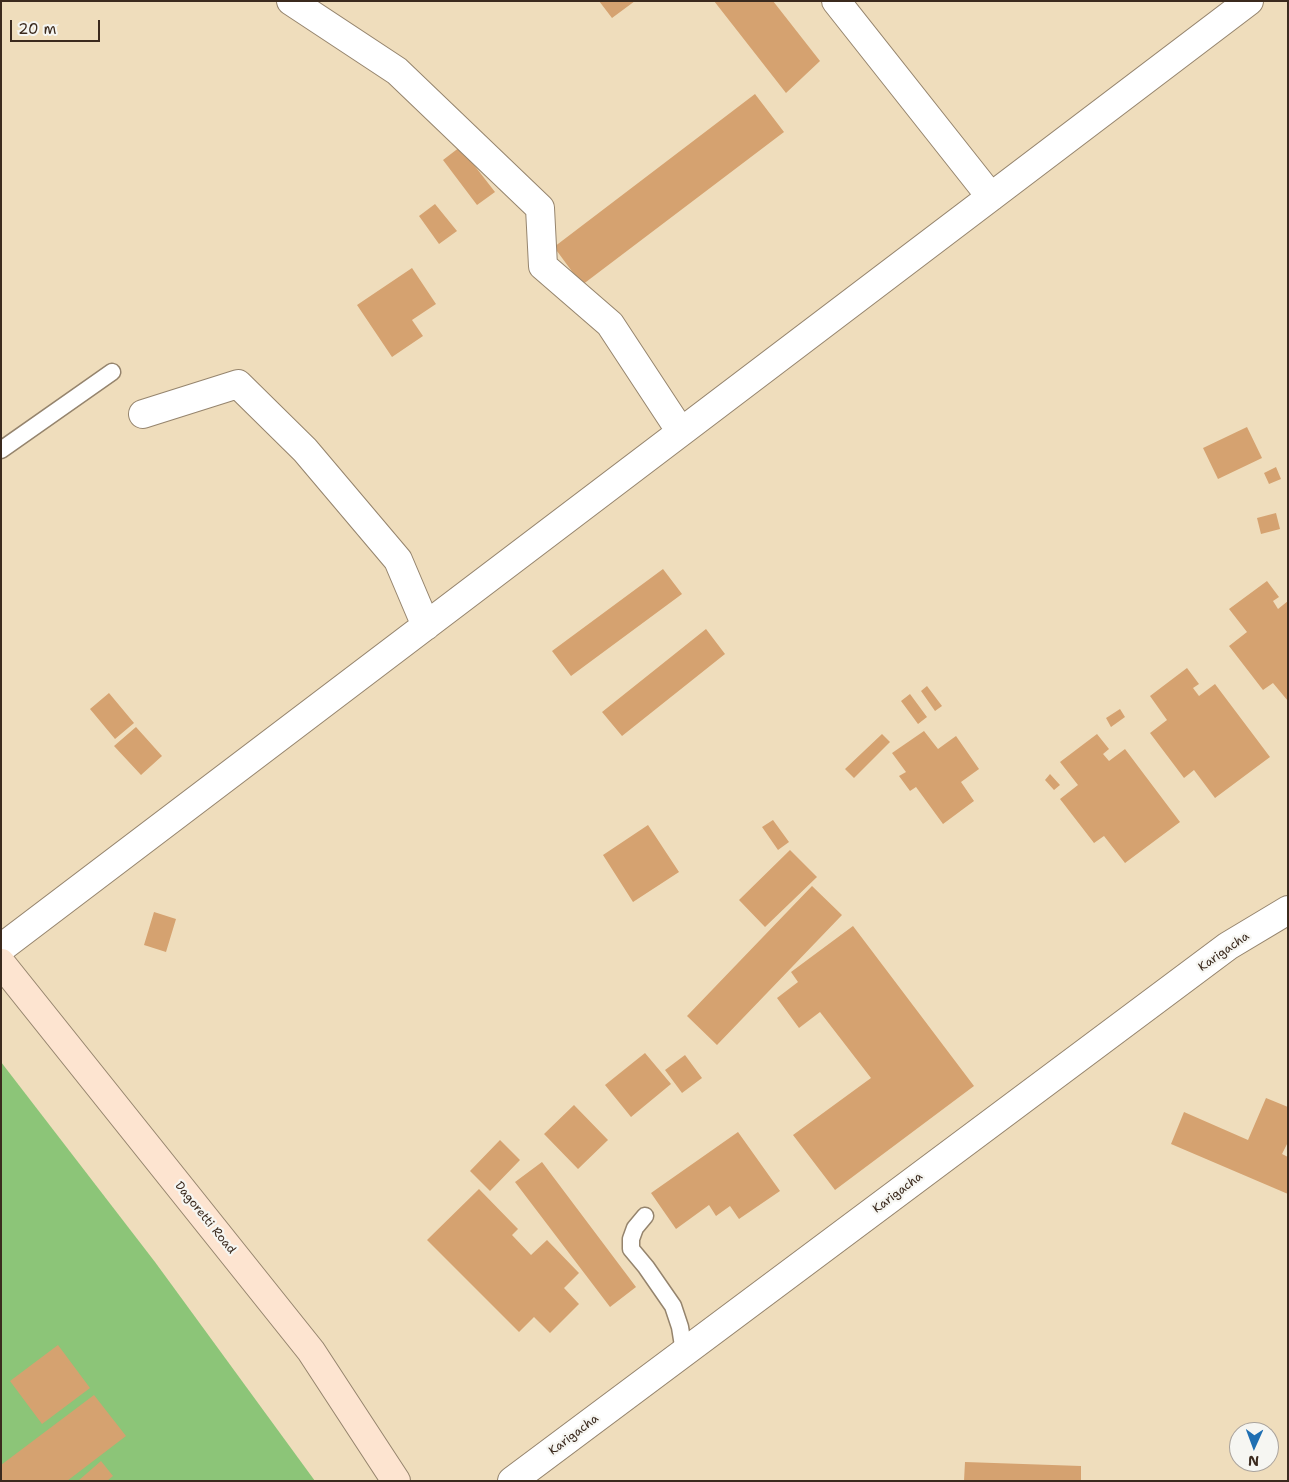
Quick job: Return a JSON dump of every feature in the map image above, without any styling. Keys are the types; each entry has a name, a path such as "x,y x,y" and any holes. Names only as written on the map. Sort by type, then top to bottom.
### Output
{"main road":[{"name":"Dagoretti Road","path":"1,963 311,1351 396,1481"}],"street":[{"path":"291,1 397,71 540,208 543,266 610,324 681,432"},
{"path":"836,1 991,197"},
{"path":"1,948 1249,1"},
{"path":"143,414 238,384 305,450 398,560 426,626"},
{"name":"Karigacha","path":"512,1481 1228,946 1288,910"}],"lane":[{"path":"1,450 112,372"},
{"path":"645,1216 635,1228 631,1239 631,1249 673,1306 680,1327 684,1352"}],"green space":[{"path":"1,1062 155,1262 315,1481 1,1481"}],"building":[{"path":"599,1 635,1 612,18"},
{"path":"714,1 773,1 820,61 786,93"},
{"path":"755,94 784,132 582,285 554,247"},
{"path":"460,147 495,192 477,205 443,160"},
{"path":"435,204 457,231 439,244 419,216"},
{"path":"412,268 436,304 412,320 423,336 392,357 357,305"},
{"path":"1247,427 1262,458 1218,479 1203,448"},
{"path":"1276,467 1281,479 1269,484 1264,473"},
{"path":"1276,513 1280,529 1261,534 1257,518"},
{"path":"663,569 682,594 571,676 552,651"},
{"path":"1267,581 1279,597 1273,601 1278,609 1288,601 1288,701 1273,683 1263,690 1229,646 1247,632 1229,609"},
{"path":"706,629 725,654 622,736 602,712"},
{"path":"1187,668 1199,684 1193,688 1199,696 1215,684 1270,757 1215,798 1194,770 1184,778 1150,733 1167,720 1150,696"},
{"path":"927,686 942,706 935,711 921,691"},
{"path":"109,693 134,723 115,739 90,709"},
{"path":"910,694 927,717 918,724 901,701"},
{"path":"1120,709 1125,717 1111,727 1106,718"},
{"path":"136,727 162,756 141,775 114,746"},
{"path":"924,731 938,749 956,736 979,769 961,782 974,801 943,824 916,787 910,791 899,776 906,772 892,753"},
{"path":"882,734 890,742 854,778 845,769"},
{"path":"1097,734 1109,749 1103,754 1109,761 1125,749 1180,822 1125,863 1104,836 1094,843 1060,799 1078,785 1060,762"},
{"path":"1050,774 1060,785 1054,790 1045,780"},
{"path":"773,820 789,842 778,850 762,827"},
{"path":"648,825 679,872 633,902 603,855"},
{"path":"790,850 817,877 765,927 739,900"},
{"path":"812,886 842,915 717,1045 687,1016"},
{"path":"154,912 176,919 166,952 144,945"},
{"path":"853,926 974,1086 835,1190 793,1135 871,1078 820,1012 799,1028 777,998 798,982 791,972"},
{"path":"645,1053 671,1084 631,1117 605,1085"},
{"path":"685,1055 702,1078 682,1093 665,1070"},
{"path":"1266,1098 1288,1107 1288,1142 1282,1154 1288,1157 1288,1194 1171,1144 1184,1112 1248,1140"},
{"path":"574,1105 608,1140 578,1169 544,1134"},
{"path":"738,1132 780,1191 739,1219 730,1206 716,1216 709,1205 676,1229 651,1193"},
{"path":"500,1140 520,1160 490,1191 470,1171"},
{"path":"542,1162 636,1287 610,1307 515,1182"},
{"path":"479,1189 518,1229 512,1235 531,1255 547,1240 579,1273 564,1288 579,1304 550,1333 534,1317 519,1332 427,1240"},
{"path":"58,1345 90,1388 42,1424 10,1381"},
{"path":"94,1395 126,1436 67,1481 1,1481 1,1465"},
{"path":"101,1461 113,1476 107,1481 78,1481"},
{"path":"965,1462 1081,1466 1081,1481 964,1481"}]}
